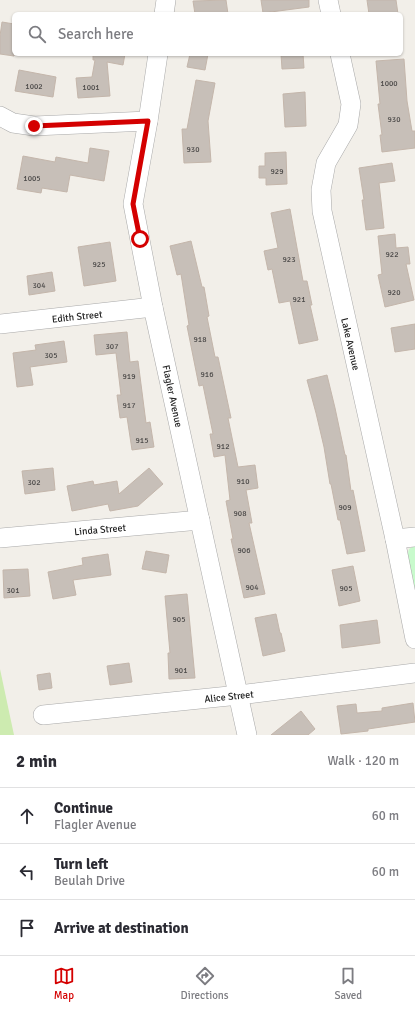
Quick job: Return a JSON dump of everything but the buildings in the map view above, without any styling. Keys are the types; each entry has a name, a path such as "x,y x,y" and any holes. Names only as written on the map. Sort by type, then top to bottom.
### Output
{"street":[{"path":"164,12 166,0"},
{"path":"328,0 331,12"},
{"name":"Flagler Avenue","path":"158,56 133,204 153,307 247,735"},
{"name":"Lake Avenue","path":"340,56 351,104 348,125 326,163 321,190 322,211 395,539 415,639"},
{"path":"0,116 13,123 34,126 148,121"},
{"name":"Edith Street","path":"0,324 153,307"},
{"name":"Linda Street","path":"0,538 200,520"},
{"path":"395,539 415,537"},
{"name":"Alice Street","path":"43,715 239,695 415,673"}],"green space":[{"path":"415,545 415,606 406,561 409,549"},
{"path":"0,669 14,735 0,735"}],"route":[{"path":"34,126 148,121 133,204 140,239"}]}
